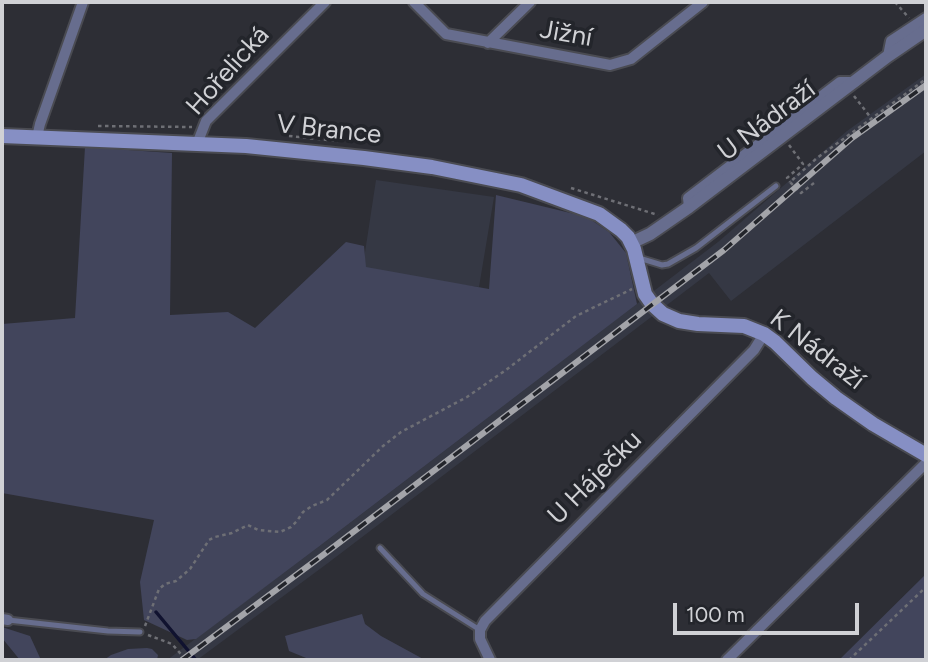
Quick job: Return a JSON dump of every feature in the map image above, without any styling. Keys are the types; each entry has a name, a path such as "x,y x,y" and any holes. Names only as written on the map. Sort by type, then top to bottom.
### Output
{"main road":[{"name":"V Brance","path":"2,136 199,137 246,146 432,167 521,185 599,214 621,230 634,250"},
{"name":"K Nádraží","path":"634,250 642,285 652,304 663,314 698,324 744,326 764,334 836,398 873,424 926,455"}],"street":[{"path":"37,137 83,2"},
{"name":"Hořelická","path":"199,137 206,121 325,2"},
{"name":"Jižní","path":"414,2 446,34 610,65 631,59 704,2"},
{"path":"488,43 530,2"},
{"path":"888,56 891,41 926,18"},
{"name":"U Nádraží","path":"634,250 650,234 853,87 888,56 926,30"},
{"path":"689,207 688,198 839,82 853,87"},
{"name":"U Háječku","path":"480,630 485,621 754,350 764,334"},
{"path":"727,660 926,463"},
{"path":"480,630 480,639 490,660"}],"lane":[{"path":"634,250 662,265 668,264 696,248 776,186"},
{"path":"380,548 423,594 480,630"},
{"path":"5,619 140,632"}],"path":[{"path":"790,182 805,167 926,79"},
{"path":"853,87 871,118"},
{"path":"100,126 193,127 199,137"},
{"path":"783,137 803,164 787,178 801,193 814,183"},
{"path":"145,626 159,589 164,584 176,581 190,569 209,540 248,525 258,530 279,532 291,527 303,512 327,500 401,432 467,397 576,316 642,285"},
{"path":"849,660 926,587"},
{"path":"140,632 172,645 186,660"}],"shaded area":[{"path":"926,74 926,151 731,301 709,273 197,660 167,660 718,242 847,131"},
{"path":"85,147 172,153 170,315 228,312 255,328 346,242 364,246 366,267 489,289 496,195 587,217 609,232 626,253 637,304 196,639 187,640 144,620 140,582 154,520 2,493 2,324 75,318"},
{"path":"376,180 494,197 479,287 362,272"},
{"path":"926,574 926,660 839,660"},
{"path":"362,614 365,624 381,636 425,660 311,660 289,651 285,636"},
{"path":"2,627 30,636 41,660 20,660 2,638"},
{"path":"147,648 158,655 157,660 104,660 128,649"}],"waterway":[{"path":"156,612 196,660"}],"railway":[{"path":"182,660 724,250 852,138 926,85"}]}
